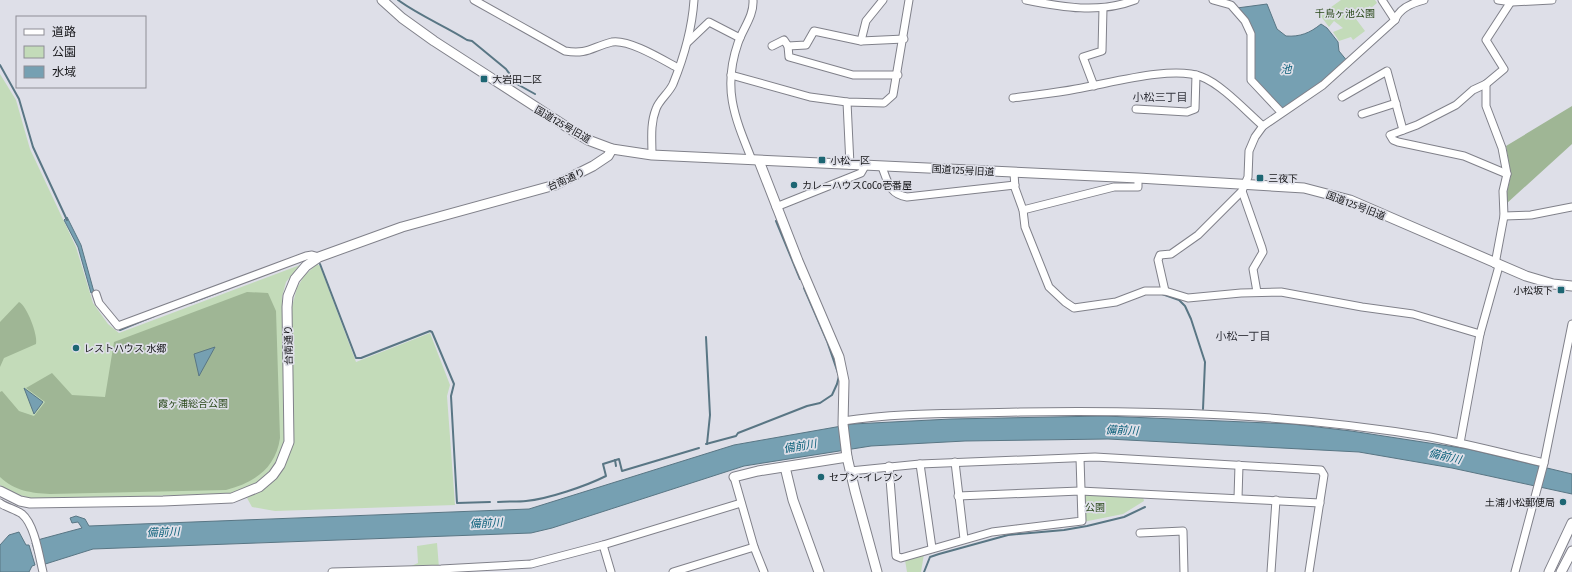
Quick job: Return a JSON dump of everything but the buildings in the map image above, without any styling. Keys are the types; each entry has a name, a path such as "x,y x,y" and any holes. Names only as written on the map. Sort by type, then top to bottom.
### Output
{"street":[{"name":"国道125号旧道","path":"382,0 417,30 542,112 582,136 612,149 652,155 756,161 1138,178 1243,188 1292,187 1337,196 1497,265 1538,280 1572,286"},
{"path":"474,0 565,51 577,53 589,51 618,42 659,57 678,68"},
{"path":"652,155 652,127 656,108 673,85 678,68 686,52 694,0"},
{"path":"753,0 753,9 731,62 731,95 737,122 776,207 839,357 844,381 843,422 847,455 877,572"},
{"path":"861,41 866,21 883,0"},
{"path":"731,75 810,97 847,102 884,103 894,95 909,0"},
{"path":"1026,0 1059,6 1103,8 1120,6 1135,0"},
{"path":"1213,0 1231,5 1246,21 1251,34 1251,80 1281,112"},
{"path":"1382,0 1395,20"},
{"path":"1165,290 1158,260 1160,255 1171,254 1198,235 1216,214 1243,188 1249,170 1249,151 1255,137 1263,126 1281,112 1323,85 1395,20 1397,14 1406,7 1424,0"},
{"path":"1498,0 1552,0"},
{"path":"1507,174 1464,156 1398,142 1393,140 1390,135 1417,125 1456,105 1473,90 1486,84 1504,69 1486,40 1503,12 1512,1"},
{"path":"1094,86 1083,57 1102,51 1103,8"},
{"path":"688,42 709,22 740,38"},
{"path":"788,46 806,45 814,31 861,41 904,39"},
{"path":"772,46 784,40 788,46 789,57 853,75 898,75"},
{"path":"1342,97 1387,71 1403,130"},
{"path":"1013,98 1094,86 1140,76 1196,74 1214,83 1263,126"},
{"path":"1136,109 1188,112 1195,109 1196,74"},
{"path":"1460,443 1480,334 1497,265 1504,216 1503,191 1507,174 1502,148 1486,106 1486,84"},
{"path":"847,102 850,165"},
{"path":"1362,114 1396,103"},
{"name":"台南通り","path":"0,490 20,501 30,503 163,501 232,498 250,492 259,487 273,475 280,465 289,442 288,296 299,273 319,257 402,227 555,185 593,166 608,156 612,149"},
{"path":"776,207 861,173 865,166"},
{"path":"882,167 892,191 898,196 907,197 1015,185"},
{"path":"1014,173 1015,185 1024,210 1025,227 1049,287 1074,308 1116,302 1146,291 1165,290 1188,298 1257,292 1281,292 1362,307 1413,314 1480,334"},
{"path":"1024,210 1114,187 1138,187 1138,178"},
{"path":"1243,188 1263,252 1253,269 1257,292"},
{"path":"1504,216 1531,215 1572,207"},
{"path":"96,294 99,303 118,326 306,256 312,255 319,257"},
{"path":"1515,572 1543,464 1572,324"},
{"path":"843,422 949,414 1078,411 1190,414 1304,420 1460,443 1543,464"},
{"path":"764,572 754,547 734,477 847,455"},
{"path":"850,471 889,466 955,462 1080,458 1321,470 1324,475 1309,572"},
{"path":"889,466 896,556 901,558 992,532 1082,521 1080,458"},
{"path":"955,462 964,540"},
{"path":"920,464 932,548"},
{"path":"1238,498 1239,465"},
{"path":"785,467 793,500 819,572"},
{"path":"958,496 1080,491 1320,503"},
{"path":"1271,572 1276,500"},
{"path":"0,503 21,514 25,518 34,539 43,570"},
{"path":"332,572 441,571 531,564 603,545 741,504"},
{"path":"1549,572 1572,523"},
{"path":"1140,533 1183,531 1184,572"},
{"path":"603,545 611,572"},
{"path":"673,572 754,547"},
{"path":"1561,572 1572,551"}],"green space":[{"name":"千鳥ヶ池公園","path":"1341,0 1375,0 1377,3 1371,8 1370,6 1365,9 1367,11 1356,19 1365,31 1353,40 1351,37 1339,41 1333,32 1343,28 1334,21 1329,27 1320,15"},
{"name":"霞ヶ浦総合公園","path":"0,74 16,100 30,149 76,247 93,303 108,324 119,333 300,265 286,282 282,297 286,434 279,456 266,475 258,482 237,492 225,494 33,499 13,493 0,485"},
{"path":"1572,106 1572,144 1506,204 1511,175 1506,146"},
{"path":"317,264 320,266 356,362 430,333 450,385 447,396 455,505 275,511 252,507 247,498 265,487 279,473 288,456 294,436 291,310 297,288 304,276"},
{"name":"霞ヶ浦総合公園","path":"247,292 268,293 276,311 280,438 278,449 274,458 262,473 246,483 226,490 50,494 36,493 17,488 0,477 0,392 2,391 19,411 34,416 45,402 26,388 52,373 72,395 105,397 114,342"},
{"path":"19,302 25,309 31,321 36,344 4,358 0,367 0,322"},
{"name":"公園","path":"1086,494 1143,497 1144,501 1123,514 1083,522 1083,496"},
{"path":"437,543 439,568 409,567 418,563 417,546"},
{"path":"924,554 921,572 907,572 905,560"}],"water":[{"name":"池","path":"1267,4 1277,29 1286,36 1305,34 1321,24 1327,28 1338,42 1339,51 1348,62 1322,83 1281,110 1253,80 1253,34 1237,8"},
{"path":"67,217 81,245 94,292 91,293 78,247 64,220"},
{"path":"215,347 199,376 194,354"},
{"path":"24,388 43,402 34,414"},
{"name":"備前川","path":"1104,416 1292,424 1351,431 1468,449 1572,474 1572,494 1452,468 1359,452 1108,439 965,441 871,446 744,466 552,528 531,533 93,549 39,566 32,543 41,539 82,528 78,522 72,523 70,518 76,516 85,519 89,526 529,509 734,445 853,424 951,419"},
{"path":"19,532 26,545 29,545 35,565 32,566 29,572 0,572 0,545 9,535"}],"waterway":[{"path":"398,0 467,40 472,41 506,69 517,84 535,94"},
{"path":"0,65 19,99 33,147 67,220"},
{"path":"776,221 800,279"},
{"path":"320,264 356,358 361,358 430,331 432,332 454,384 451,396 457,503 490,502"},
{"path":"190,303 229,288"},
{"path":"706,444 736,436 738,433 807,406 820,403 832,395 839,376 827,341 804,288"},
{"path":"1162,294 1179,300 1185,306 1191,319 1205,362 1203,409"},
{"path":"120,330 154,316"},
{"path":"706,337 710,415 707,444"},
{"path":"498,502 535,500 578,488 606,476 603,464 619,459 622,471 699,448"},
{"path":"615,460 616,466"},
{"path":"924,572 930,557 939,554 1008,535 1064,530 1087,526 1124,517 1145,507"}],"place":[{"name":"大岩田二区","path":"484,79"},
{"name":"小松一区","path":"822,160"},
{"name":"三夜下","path":"1260,178"},
{"name":"カレーハウスCoCo壱番屋","path":"794,185"},
{"name":"小松坂下","path":"1561,290"},
{"name":"レストハウス 水郷","path":"76,348"},
{"name":"セブン-イレブン","path":"821,477"},
{"name":"土浦小松郵便局","path":"1563,502"}],"district":[{"name":"小松三丁目","path":"1160,97"},
{"name":"小松一丁目","path":"1243,336"}]}
